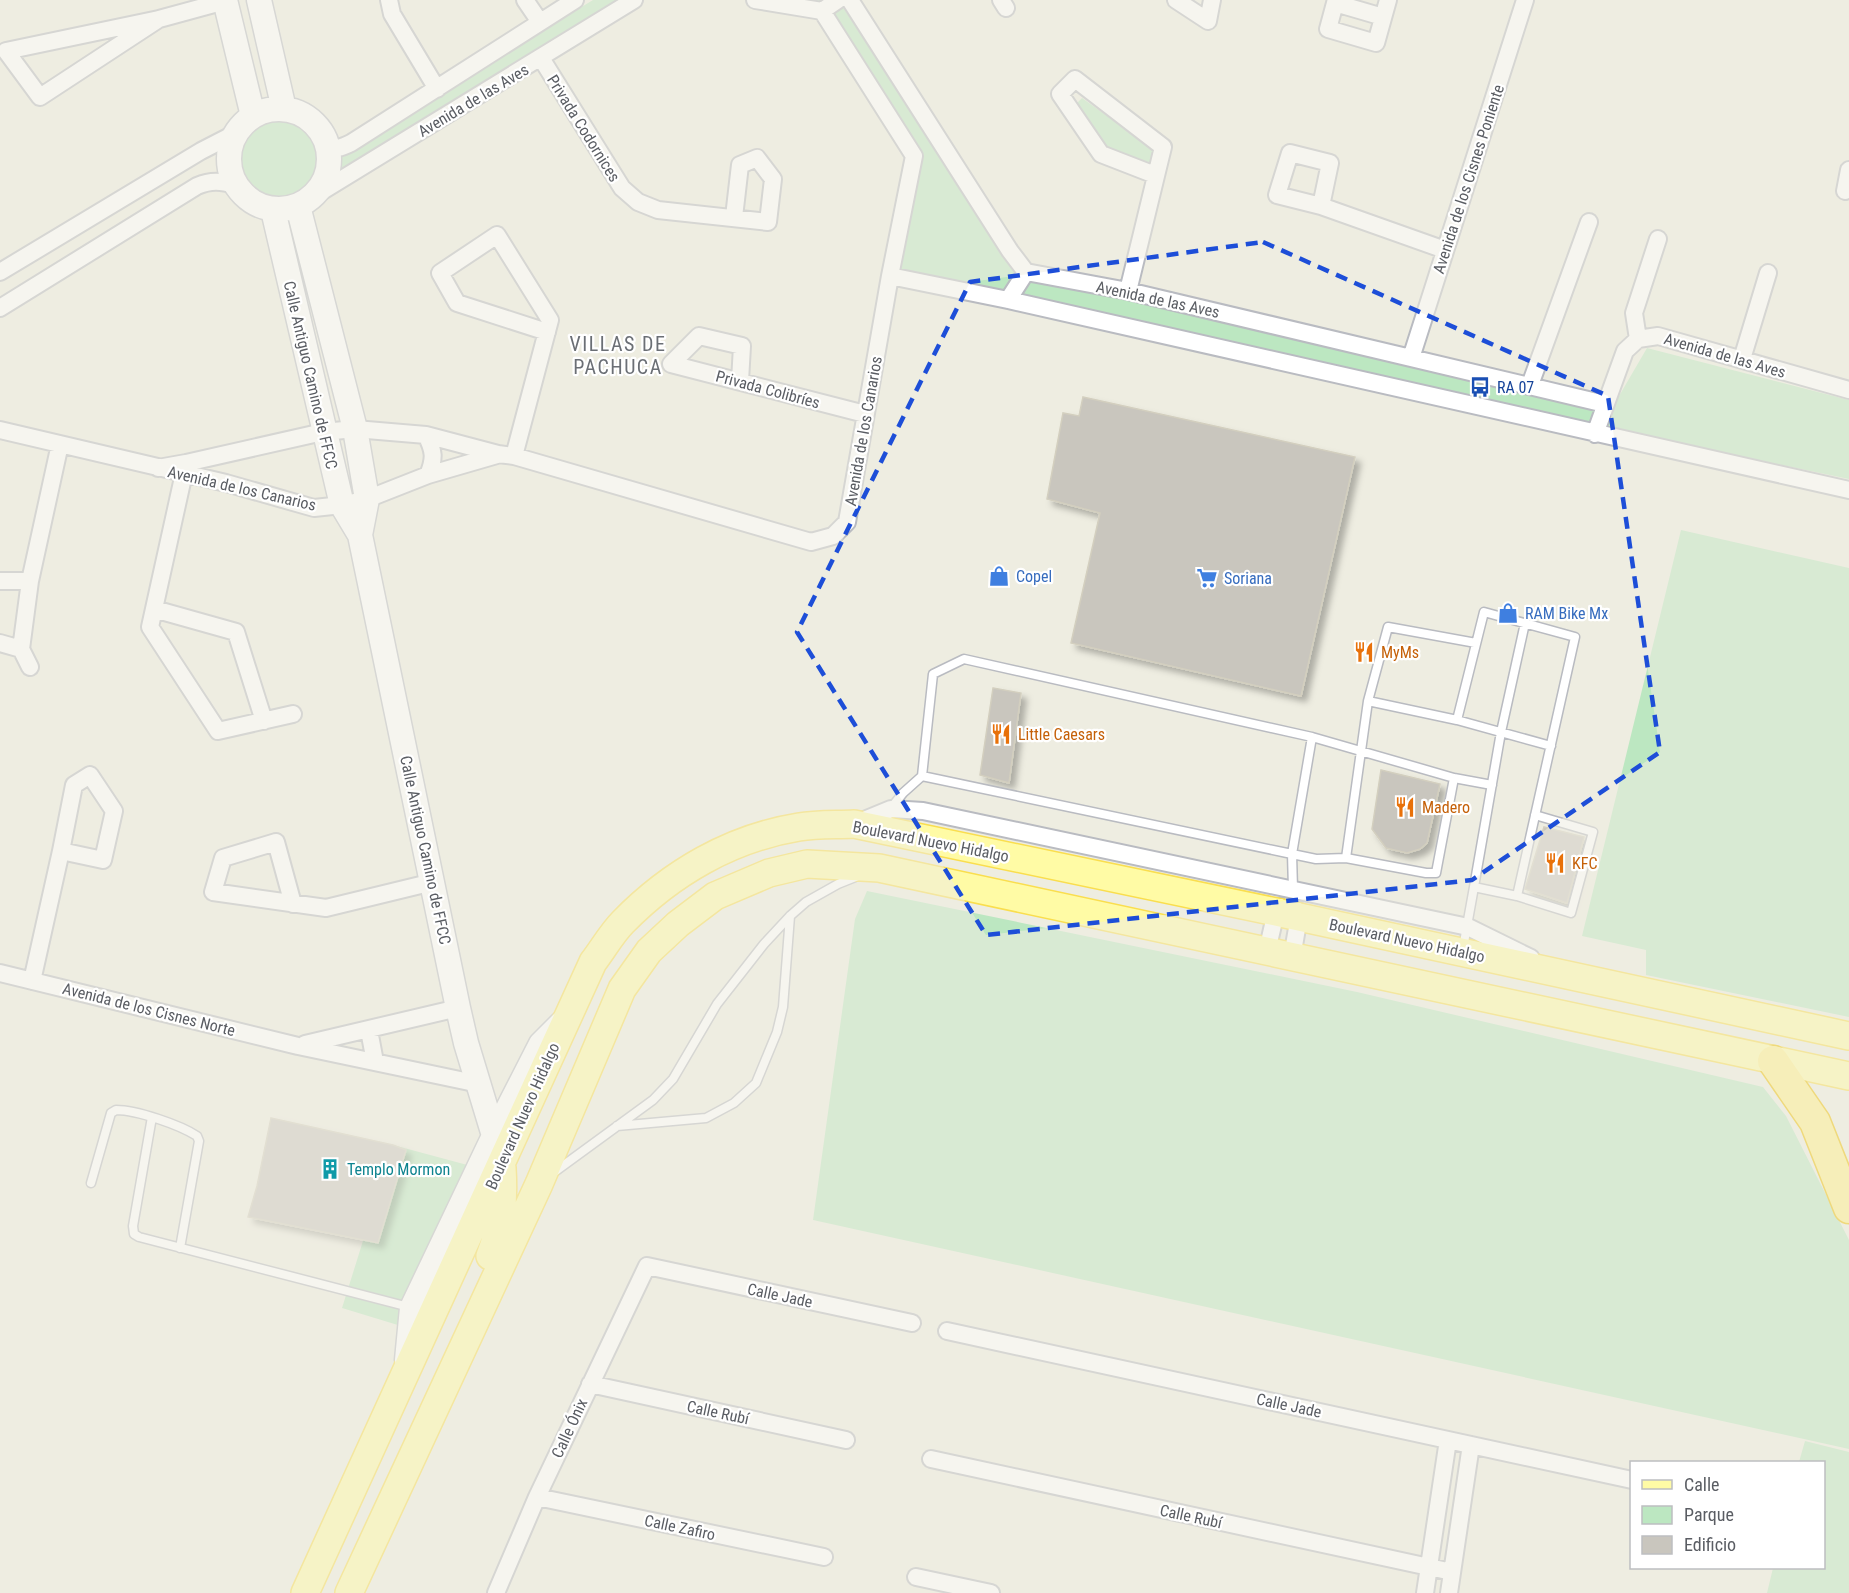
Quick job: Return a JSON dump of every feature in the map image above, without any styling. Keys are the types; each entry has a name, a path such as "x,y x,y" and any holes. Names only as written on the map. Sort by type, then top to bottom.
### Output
{"highway":[{"path":"1773,1061 1815,1122 1849,1208"}],"main road":[{"path":"225,0 253,116"},
{"path":"259,0 284,109"},
{"path":"284,109 306,117 323,134 330,157 328,172 322,186 304,202 273,210 251,202 235,185 228,163 230,147 236,133 253,116 268,110 284,109"},
{"name":"Calle Antiguo Camino de FFCC","path":"304,202 355,429 367,499 360,536"},
{"name":"Calle Antiguo Camino de FFCC","path":"273,210 342,506 360,536 458,1008 466,1043 502,1162"},
{"name":"Boulevard Nuevo Hidalgo","path":"305,1593 593,962 621,923 659,888 701,860 759,835 801,826 854,824 1288,915 1465,940 1562,974 1849,1035"},
{"path":"349,1593 539,1184 621,989 649,951 678,924 715,896 769,873 807,864 879,868 1849,1076"},
{"path":"406,1375 412,1308 494,1136 541,1044 566,1019"},
{"path":"479,1084 490,1092 504,1094 517,1091"},
{"path":"475,1176 479,1084"},
{"path":"460,1352 472,1299 498,1236 504,1199 502,1162"},
{"path":"358,1593 365,1558"}],"street":[{"path":"159,19 40,97 6,51 159,19 225,0"},
{"path":"389,0 392,14 437,89"},
{"path":"525,0 540,22"},
{"name":"Avenida de las Aves","path":"326,144 332,148 341,148 351,143 575,0"},
{"name":"Avenida de las Aves","path":"304,202 634,0"},
{"path":"755,0 822,10 838,0"},
{"path":"850,0 1010,251 1026,272 1008,300"},
{"path":"1176,0 1208,21 1212,0"},
{"path":"1383,17 1388,0"},
{"name":"Avenida de los Cisnes Poniente","path":"1411,358 1525,0"},
{"path":"822,10 914,156 945,149"},
{"name":"Privada Codornices","path":"541,58 622,188 638,202 658,210 734,217"},
{"path":"1128,291 1163,147 1075,80 1060,94 1101,154 1155,175"},
{"path":"2,268 201,151 236,133"},
{"name":"Avenida de los Canarios","path":"185,469 220,456 323,432 355,429 426,435 506,455 811,542 833,536 847,522 890,276 914,156"},
{"path":"1845,191 1849,170"},
{"path":"0,308 197,186 214,181 235,185"},
{"path":"1322,206 1445,250"},
{"path":"1530,385 1589,222"},
{"path":"506,455 547,332 550,320 496,235 440,273 457,303 547,332"},
{"path":"1595,434 1625,351 1638,339 1634,313 1658,239"},
{"name":"Avenida de las Aves","path":"1026,272 1128,291 1605,404"},
{"path":"1742,359 1768,273"},
{"name":"Avenida de las Aves","path":"890,276 1008,300 1849,490"},
{"name":"Privada Colibríes","path":"740,381 742,346 699,336 671,364 865,414"},
{"name":"Avenida de las Aves","path":"1638,339 1658,336 1849,390"},
{"name":"Avenida de los Canarios","path":"0,430 158,468 185,469 314,508 342,506 367,499 428,475 506,455"},
{"path":"426,435 433,448 433,463 428,475"},
{"path":"30,667 21,649 30,581 60,444"},
{"path":"220,456 219,469 226,483"},
{"path":"185,469 150,627 218,731 293,714"},
{"path":"0,581 30,581"},
{"path":"154,609 236,632 264,721"},
{"path":"0,643 21,649"},
{"path":"32,981 74,785 90,774 114,811 103,860 61,851"},
{"path":"854,824 891,809 923,811 1293,889 1465,940"},
{"path":"293,904 276,842 223,858 213,892 293,904 326,908 433,882"},
{"path":"1279,954 1293,889"},
{"path":"1279,954 1288,915"},
{"name":"Avenida de los Cisnes Norte","path":"0,973 298,1046 479,1084"},
{"name":"Avenida de los Cisnes Norte","path":"298,1046 458,1008"},
{"path":"369,1030 375,1062"},
{"name":"Calle Jade","path":"647,1266 912,1323"},
{"name":"Calle Ónix","path":"496,1593 537,1497 647,1266"},
{"name":"Calle Jade","path":"947,1331 1630,1480"},
{"name":"Calle Rubí","path":"590,1384 846,1440"},
{"path":"1425,1593 1448,1440"},
{"path":"1449,1593 1471,1445"},
{"name":"Calle Rubí","path":"931,1459 1452,1572"},
{"name":"Calle Zafiro","path":"537,1497 824,1557"},
{"path":"916,1577 991,1593"}],"lane":[{"path":"1457,720 1484,612 1575,637 1517,896"},
{"path":"1465,940 1501,732 1526,623"},
{"path":"1346,858 1368,701 1388,627 1476,643"},
{"path":"891,809 903,793 922,776 933,674 964,659 1312,737 1454,778 1492,786"},
{"path":"1368,701 1457,720 1551,746"},
{"path":"1293,889 1292,854 1312,737"},
{"path":"922,776 1316,859 1346,858 1426,873 1436,873 1454,778"},
{"path":"1474,887 1517,896 1571,913 1593,832 1535,815"},
{"path":"539,1184 653,1100 673,1079 717,1004 764,944 790,916 806,902 838,884 879,868"},
{"path":"616,1126 706,1118 734,1103 756,1083 777,1032 783,1007 790,916"},
{"path":"92,1183 111,1113 116,1110 152,1117 197,1136 199,1141 180,1248"},
{"path":"152,1117 133,1226 134,1234 412,1308"}],"highlighted area":[{"path":"1263,242 1608,396 1660,752 1472,880 986,935 797,632 970,282"}],"green space":[{"path":"593,0 627,0 297,201 279,203 260,196 244,182 236,154 244,132 269,115 287,115 317,130 327,162"},
{"path":"789,0 838,0 1020,273 1612,408 1647,348 1849,400 1849,479 1617,431 899,271 919,158 831,16"},
{"path":"1082,98 1156,151 1151,164 1105,149 1072,108"},
{"path":"1681,530 1849,568 1849,1017 1646,975 1646,950 1582,936"},
{"path":"867,891 1357,992 1763,1087 1786,1116 1849,1240 1849,1449 813,1220 855,919"},
{"path":"393,1145 486,1170 424,1333 342,1308"},
{"path":"1805,1441 1849,1452 1849,1593 1767,1593 1773,1569 1825,1569 1825,1461 1799,1461"}],"building":[{"name":"Soriana","path":"1083,397 1355,457 1301,696 1071,643 1100,513 1047,499 1063,413 1079,416"},
{"name":"Little Caesars","path":"993,688 1021,693 1009,783 980,775"},
{"name":"Madero","path":"1381,770 1440,784 1427,843 1420,849 1407,853 1386,848 1372,829"},
{"name":"KFC","path":"1544,827 1584,837 1567,903 1525,889"},
{"name":"Templo Mormon","path":"271,1118 393,1145 406,1150 378,1243 248,1217"}],"place":[{"name":"RA 07","path":"1480,387"},
{"name":"Copel","path":"999,576"},
{"name":"Soriana","path":"1207,578"},
{"name":"RAM Bike Mx","path":"1508,613"},
{"name":"MyMs","path":"1364,652"},
{"name":"Little Caesars","path":"1001,734"},
{"name":"Madero","path":"1405,807"},
{"name":"KFC","path":"1555,863"},
{"name":"Templo Mormon","path":"330,1169"}],"district":[{"name":"VILLAS DE PACHUCA","path":"618,356"}]}
